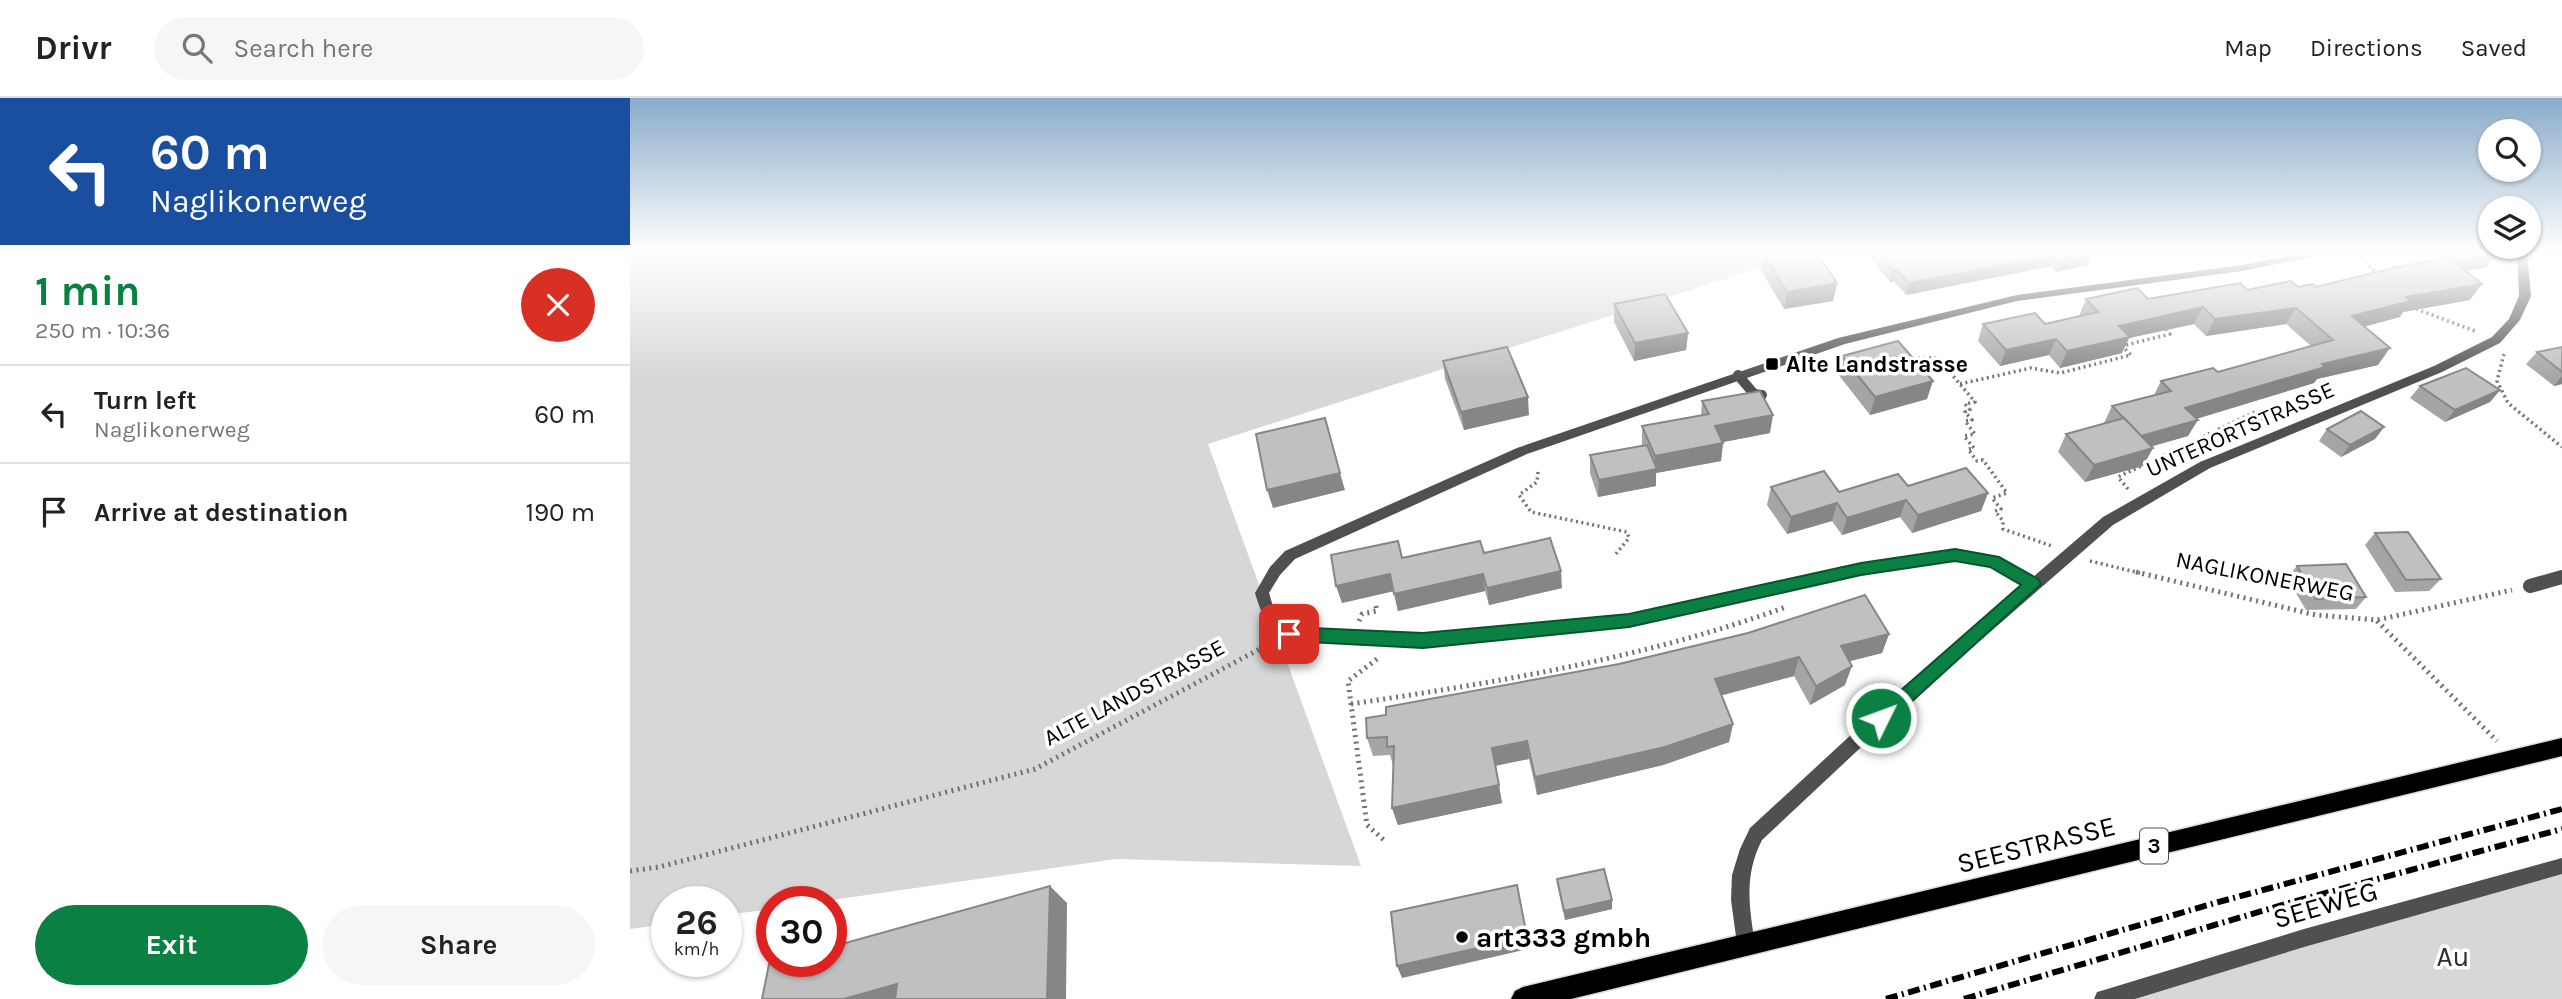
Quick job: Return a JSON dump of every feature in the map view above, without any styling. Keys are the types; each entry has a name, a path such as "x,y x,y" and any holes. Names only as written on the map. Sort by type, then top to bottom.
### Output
{"main road":[{"name":"SEESTRASSE","path":"1523,999 2562,747"}],"street":[{"path":"2033,584 1994,561 1955,555 1861,569 1629,621 1423,640 1289,634 1269,616 1262,593 1275,571 1290,555 1522,451 1842,341 2017,298 2039,295"},
{"name":"UNTERORTSTRASSE","path":"1746,944 1737,885 1742,858 1756,834 1898,702 2108,521 2205,465 2438,369 2496,340 2514,320 2525,295"},
{"name":"SEEWEG","path":"2104,999 2304,938 2562,866"}],"lane":[{"path":"1738,375 1754,394 1762,395"},
{"path":"2530,586 2562,578"}],"path":[{"path":"2408,305 2464,328"},
{"path":"1960,384 2031,368 2060,373 2131,355 2122,346 2170,334 2161,322 2163,319"},
{"path":"1903,358 1938,358 1975,402 1965,404 1970,410 1965,412 1972,420 1965,421 1975,434 1964,436 1974,448 1968,449 1977,461 1983,460 2007,493 1993,498 2001,509 1995,511 2003,521 2003,529 2056,548"},
{"path":"2500,370 2497,381 2508,402 2562,447"},
{"path":"2132,493 2118,478 2255,412 2270,426"},
{"path":"1538,472 1537,482 1519,495 1531,512 1572,519 1597,528 1627,532 1629,538 1615,555"},
{"name":"NAGLIKONERWEG","path":"2082,559 2316,615 2376,620 2530,586"},
{"path":"1354,631 1362,614 1377,611 1375,602"},
{"path":"1351,704 1449,690 1651,649 1703,636 1791,606"},
{"path":"2376,620 2515,758"},
{"name":"ALTE LANDSTRASSE","path":"630,871 659,867 1035,769 1289,634"},
{"path":"1377,659 1348,681 1367,825 1385,841"}],"green space":[{"path":"630,295 1675,295 1208,444 1361,866 1116,859 847,898 847,886 756,886 756,911 742,913 742,886 651,886 651,926 630,929"},
{"name":"Au","path":"2562,866 2562,999 2104,999"}],"building":[{"path":"1666,295 1688,333 1635,343 1614,304"},
{"path":"2104,295 2144,295 2148,299 2171,295 2417,295 2406,297 2411,301 2352,316 2390,348 2322,364 2325,367 2185,408 2198,420 2141,436 2112,406 2171,391 2161,381 2213,368 2218,372 2333,340 2296,308 2215,319 2203,307 2119,326 2130,337 2067,351 2056,339 2006,350 1983,324 2035,313 2045,324 2098,312 2086,299"},
{"path":"1898,341 1933,381 1875,397 1842,356"},
{"path":"1507,347 1528,397 1461,412 1443,361"},
{"path":"2562,347 2562,372 2537,352"},
{"path":"2466,368 2500,390 2455,410 2420,386"},
{"path":"1760,391 1773,415 1715,426 1723,443 1655,456 1642,426 1709,414 1702,401"},
{"path":"2361,411 2384,427 2350,445 2327,429"},
{"path":"1325,418 1340,473 1267,490 1256,434"},
{"path":"2124,418 2153,448 2094,465 2066,434"},
{"path":"1647,445 1657,469 1599,480 1590,455"},
{"path":"1966,468 1988,493 1918,515 1906,500 1847,518 1837,503 1791,517 1771,487 1824,471 1839,492 1898,474 1908,486"},
{"path":"2408,532 2441,579 2406,580 2375,533"},
{"path":"1550,538 1561,571 1487,588 1483,574 1394,594 1390,574 1336,586 1331,555 1398,541 1402,558 1480,541 1484,553"},
{"path":"2346,564 2366,597 2316,599 2297,566"},
{"path":"1865,595 1889,634 1841,646 1852,666 1816,686 1799,657 1715,679 1733,724 1665,747 1535,777 1527,741 1492,748 1499,785 1392,808 1394,746 1387,747 1387,737 1367,738 1366,718 1386,715 1386,707 1619,664 1748,633"},
{"path":"1604,869 1612,900 1564,911 1557,879"},
{"name":"art333 gmbh","path":"1517,885 1527,937 1397,966 1391,912"},
{"path":"1050,886 1047,999 895,999 897,984 844,999 762,999 766,977 847,977 847,943"}],"railway":[{"path":"1886,999 2215,903 2562,809"},
{"path":"1964,999 2289,903 2562,829"}],"place":[{"name":"Alte Landstrasse","path":"1772,364"},
{"name":"art333 gmbh","path":"1462,937"}],"route":[{"path":"1289,634 1347,639 1423,640 1629,621 1861,569 1955,555 1994,561 2033,584 1881,718"}]}
